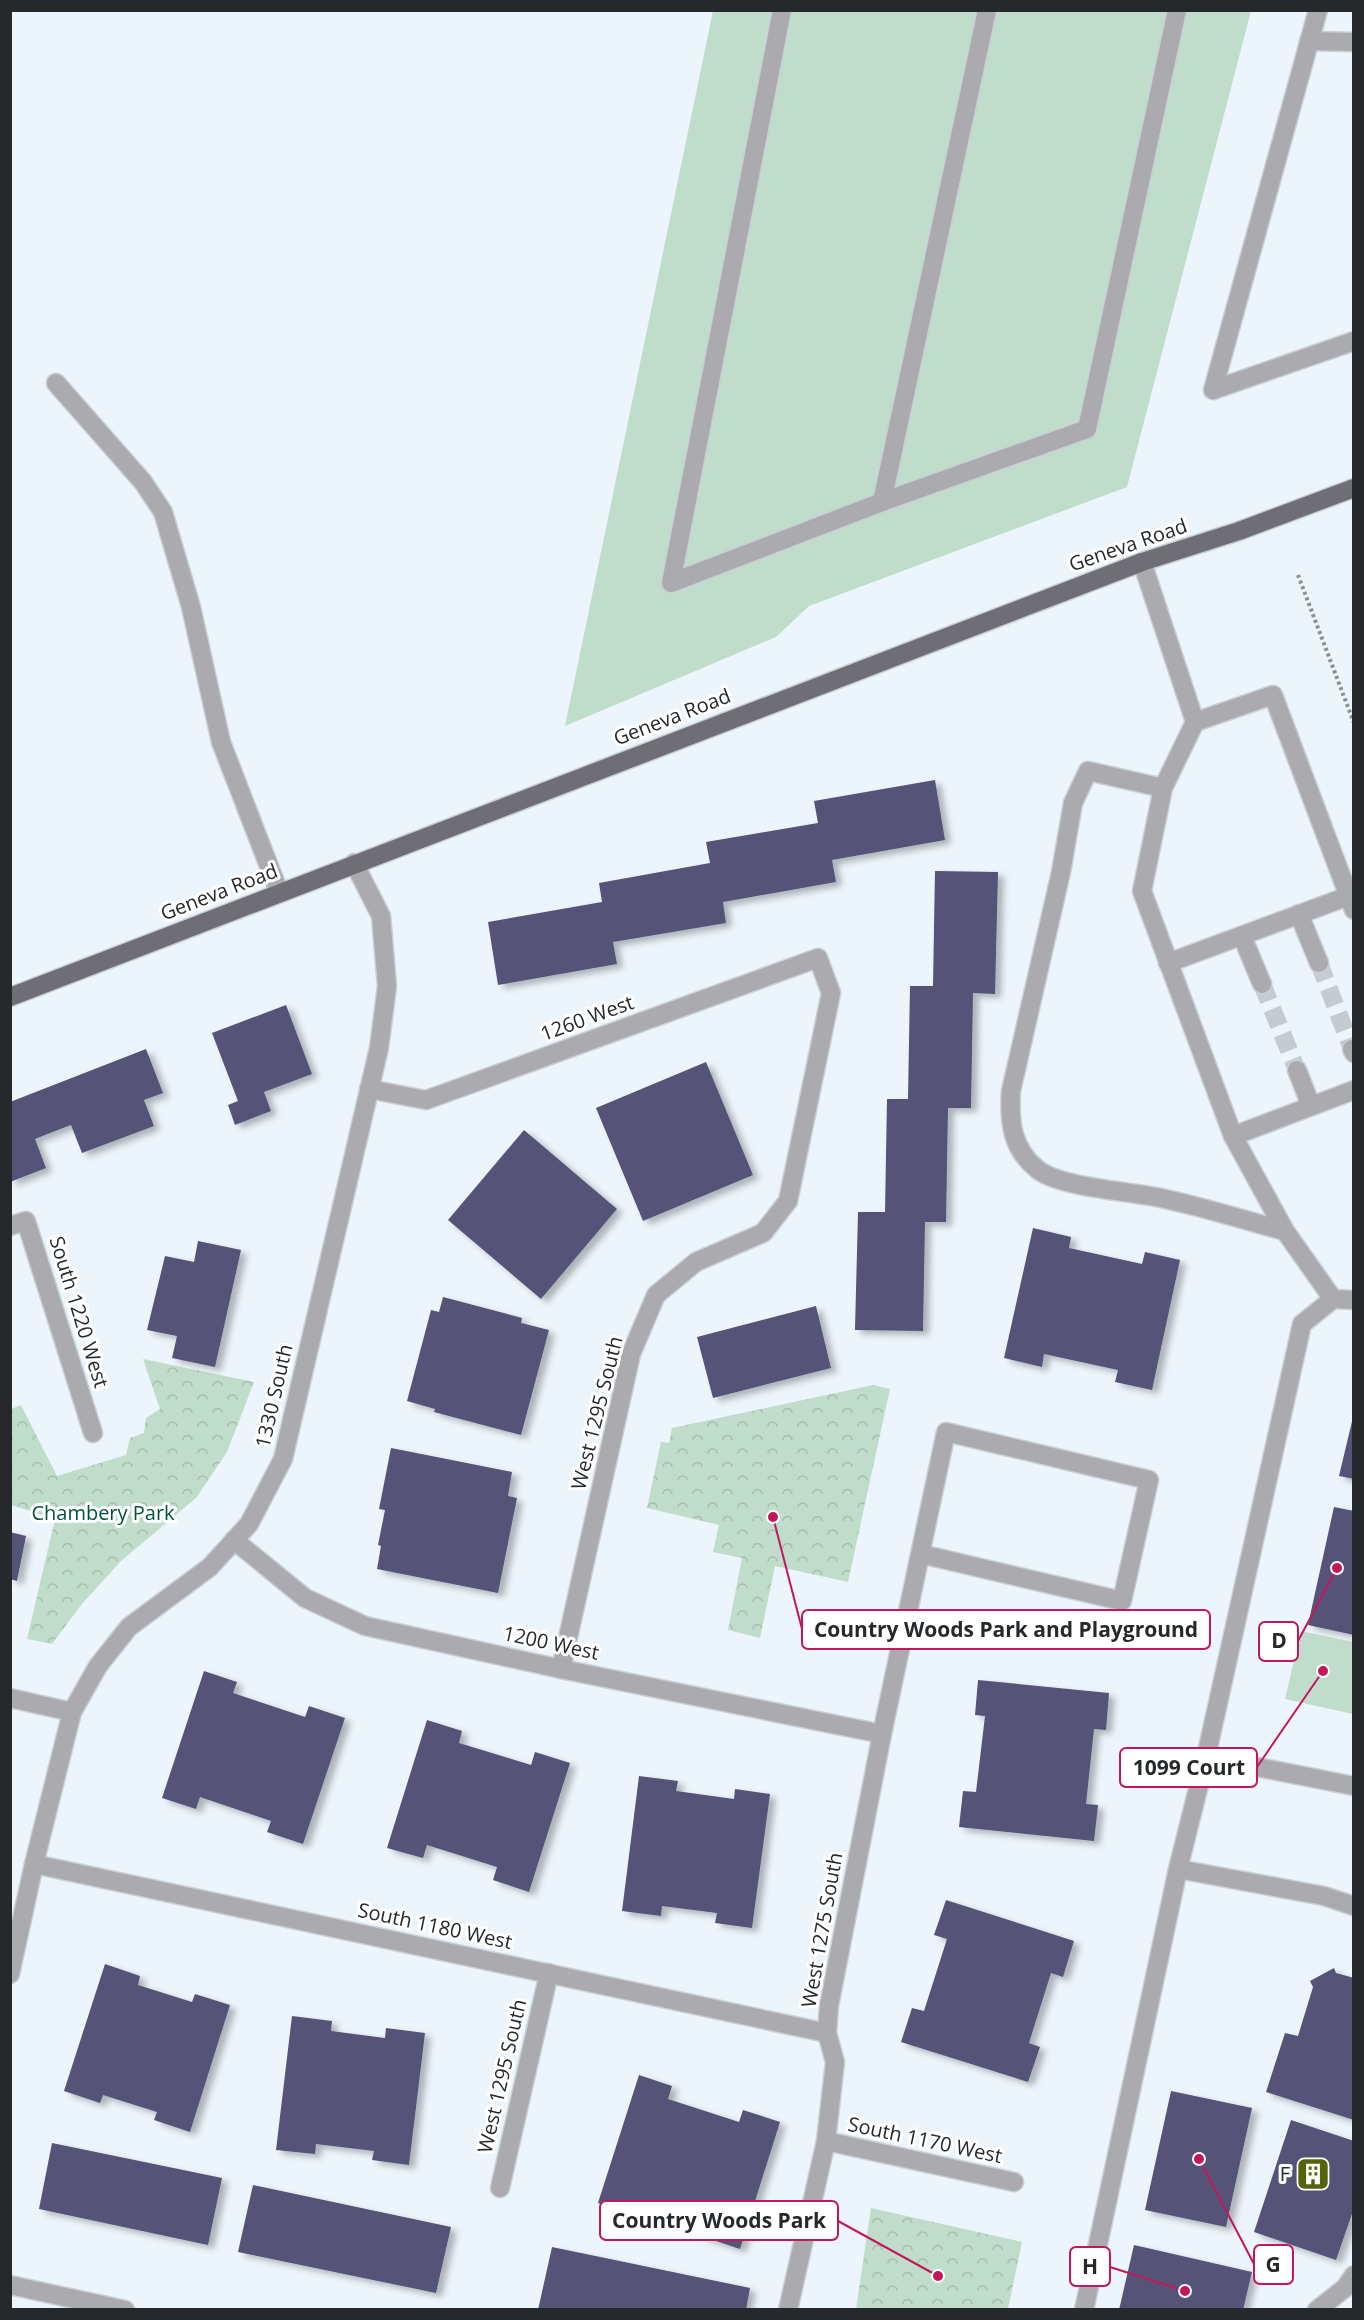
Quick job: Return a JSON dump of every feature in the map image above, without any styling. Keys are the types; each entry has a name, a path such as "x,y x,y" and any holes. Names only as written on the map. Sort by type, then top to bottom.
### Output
{"main road":[{"name":"Geneva Road","path":"10,997 1142,562 1239,531 1353,488"}],"street":[{"path":"783,10 671,583 882,502 1087,429 1177,10"},
{"path":"882,502 987,10"},
{"path":"1318,10 1213,390 1353,341"},
{"path":"1309,41 1353,42"},
{"path":"56,383 143,482 163,512 191,607 221,742 279,892"},
{"path":"1142,562 1195,722 1163,788 1142,891 1233,1136 1285,1231 1333,1299"},
{"path":"1168,963 1299,914 1352,900 1273,695 1195,722"},
{"path":"1163,788 1088,771 1074,802 1061,872 1011,1091 1009,1121 1019,1149 1038,1171 1065,1182 1161,1198 1285,1231"},
{"name":"1330 South","path":"10,1974 34,1864 72,1712 98,1666 129,1627 210,1567 249,1524 284,1459 379,1048 387,986 381,916 354,863"},
{"path":"1299,914 1319,963"},
{"path":"1242,936 1262,984"},
{"name":"1260 West","path":"369,1089 426,1100 818,958"},
{"name":"West 1295 South","path":"561,1669 631,1354 656,1295 696,1262 763,1233 788,1201 831,993 818,958"},
{"path":"1297,1070 1311,1106"},
{"path":"1233,1136 1353,1090"},
{"name":"South 1220 West","path":"10,1226 26,1221 93,1433"},
{"path":"1084,2310 1178,1869 1206,1756 1302,1324 1314,1312 1333,1299 1353,1300"},
{"name":"West 1275 South","path":"788,2310 826,2141 835,2062 827,2033 829,2006 882,1734 946,1432 1149,1480 1122,1601 921,1554"},
{"name":"1200 West","path":"234,1540 305,1598 365,1626 561,1669 882,1734"},
{"path":"10,1698 72,1712"},
{"path":"1206,1756 1353,1786"},
{"name":"South 1180 West","path":"34,1864 827,2033"},
{"path":"1178,1869 1324,1896 1353,1906"},
{"name":"West 1295 South","path":"500,2188 549,1973"},
{"name":"South 1170 West","path":"826,2141 1014,2182"},
{"path":"1317,2310 1345,2288 1353,2275"},
{"path":"10,2285 125,2310"}],"path":[{"path":"1298,575 1353,723"}],"green space":[{"path":"713,11 1251,11 1127,487 809,606 776,637 565,726"},
{"name":"Chambery Park","path":"143,1359 254,1382 227,1452 196,1498 121,1561 81,1605 52,1644 27,1639 55,1519 11,1505 11,1409 21,1405 57,1476 126,1455 130,1438 144,1433 146,1418 160,1409"},
{"path":"873,1385 890,1389 848,1582 775,1566 760,1638 728,1630 742,1558 713,1552 719,1525 647,1508 661,1442 669,1443 672,1428"},
{"path":"1301,1631 1353,1642 1353,1714 1285,1699"},
{"path":"871,2208 1022,2242 1008,2309 856,2309"}],"building":[{"path":"935,780 945,840 832,860 836,882 723,902 726,923 613,942 617,964 498,985 488,922 602,902 599,883 710,863 706,842 818,823 814,801"},
{"path":"935,871 998,872 995,994 973,993 971,1108 948,1108 946,1222 925,1222 923,1331 855,1330 858,1212 885,1212 887,1099 908,1099 910,986 933,986"},
{"path":"286,1005 312,1074 264,1092 271,1111 235,1125 228,1105 238,1101 212,1033"},
{"path":"146,1049 163,1093 144,1100 154,1126 82,1153 71,1125 50,1133 35,1139 46,1168 10,1182 10,1102"},
{"path":"706,1062 753,1175 643,1221 596,1108"},
{"path":"524,1130 617,1209 541,1299 448,1220"},
{"path":"1033,1228 1071,1237 1069,1248 1142,1264 1145,1252 1180,1260 1152,1390 1115,1382 1118,1370 1044,1354 1042,1367 1004,1358"},
{"path":"198,1241 241,1250 215,1367 172,1358 177,1336 147,1330 165,1256 194,1262"},
{"path":"443,1297 522,1318 521,1323 549,1330 521,1435 434,1412 435,1409 407,1401 431,1310 439,1312"},
{"path":"816,1306 831,1368 713,1398 697,1337"},
{"path":"1354,1413 1354,1479 1339,1476"},
{"path":"391,1448 512,1472 508,1496 517,1498 498,1593 377,1569 381,1546 378,1545 385,1510 379,1509"},
{"path":"1334,1507 1354,1511 1354,1635 1308,1625"},
{"path":"10,1532 26,1536 17,1581 10,1579"},
{"path":"204,1671 237,1682 233,1693 305,1717 309,1706 345,1718 303,1844 267,1832 271,1821 200,1797 196,1809 162,1798"},
{"path":"978,1680 1109,1693 1106,1730 1094,1729 1086,1804 1098,1805 1094,1841 959,1827 963,1791 976,1792 985,1716 975,1715"},
{"path":"427,1720 462,1731 459,1743 531,1765 535,1752 570,1763 529,1892 493,1880 497,1867 427,1845 423,1858 387,1848"},
{"path":"639,1776 678,1781 676,1791 734,1799 735,1789 770,1794 752,1928 715,1923 717,1913 662,1906 661,1916 622,1911"},
{"path":"946,1900 1074,1941 1063,1977 1051,1973 1029,2043 1040,2047 1028,2082 901,2042 912,2008 924,2011 947,1939 934,1935"},
{"path":"105,1964 140,1976 138,1985 192,2002 195,1994 230,2005 190,2132 154,2120 157,2112 103,2095 100,2103 64,2091"},
{"path":"1334,1968 1336,1973 1354,1978 1354,2120 1266,2092 1285,2033 1298,2036 1313,1987 1310,1981"},
{"path":"292,2016 332,2021 331,2031 385,2038 386,2028 425,2033 409,2165 372,2160 374,2151 316,2144 315,2154 276,2150"},
{"path":"639,2075 672,2086 668,2099 739,2122 743,2110 780,2122 740,2249 701,2236 705,2224 635,2201 631,2214 598,2203"},
{"path":"1171,2091 1252,2108 1226,2227 1145,2210"},
{"name":"F","path":"1291,2120 1354,2141 1354,2208 1336,2260 1254,2232"},
{"path":"52,2143 222,2178 208,2245 39,2209"},
{"path":"253,2185 451,2227 436,2293 238,2252"},
{"path":"1134,2245 1252,2272 1243,2310 1119,2310"},
{"path":"552,2247 750,2288 746,2310 538,2310"}],"tunnel":[{"path":"1319,963 1352,1049"},
{"path":"1262,984 1297,1070"}],"place":[{"name":"Country Woods Park and Playground","path":"773,1517"},
{"name":"D","path":"1337,1568"},
{"name":"1099 Court","path":"1323,1671"},
{"name":"G","path":"1199,2159"},
{"name":"F","path":"1313,2174"},
{"name":"Country Woods Park","path":"938,2276"},
{"name":"H","path":"1185,2291"}]}
